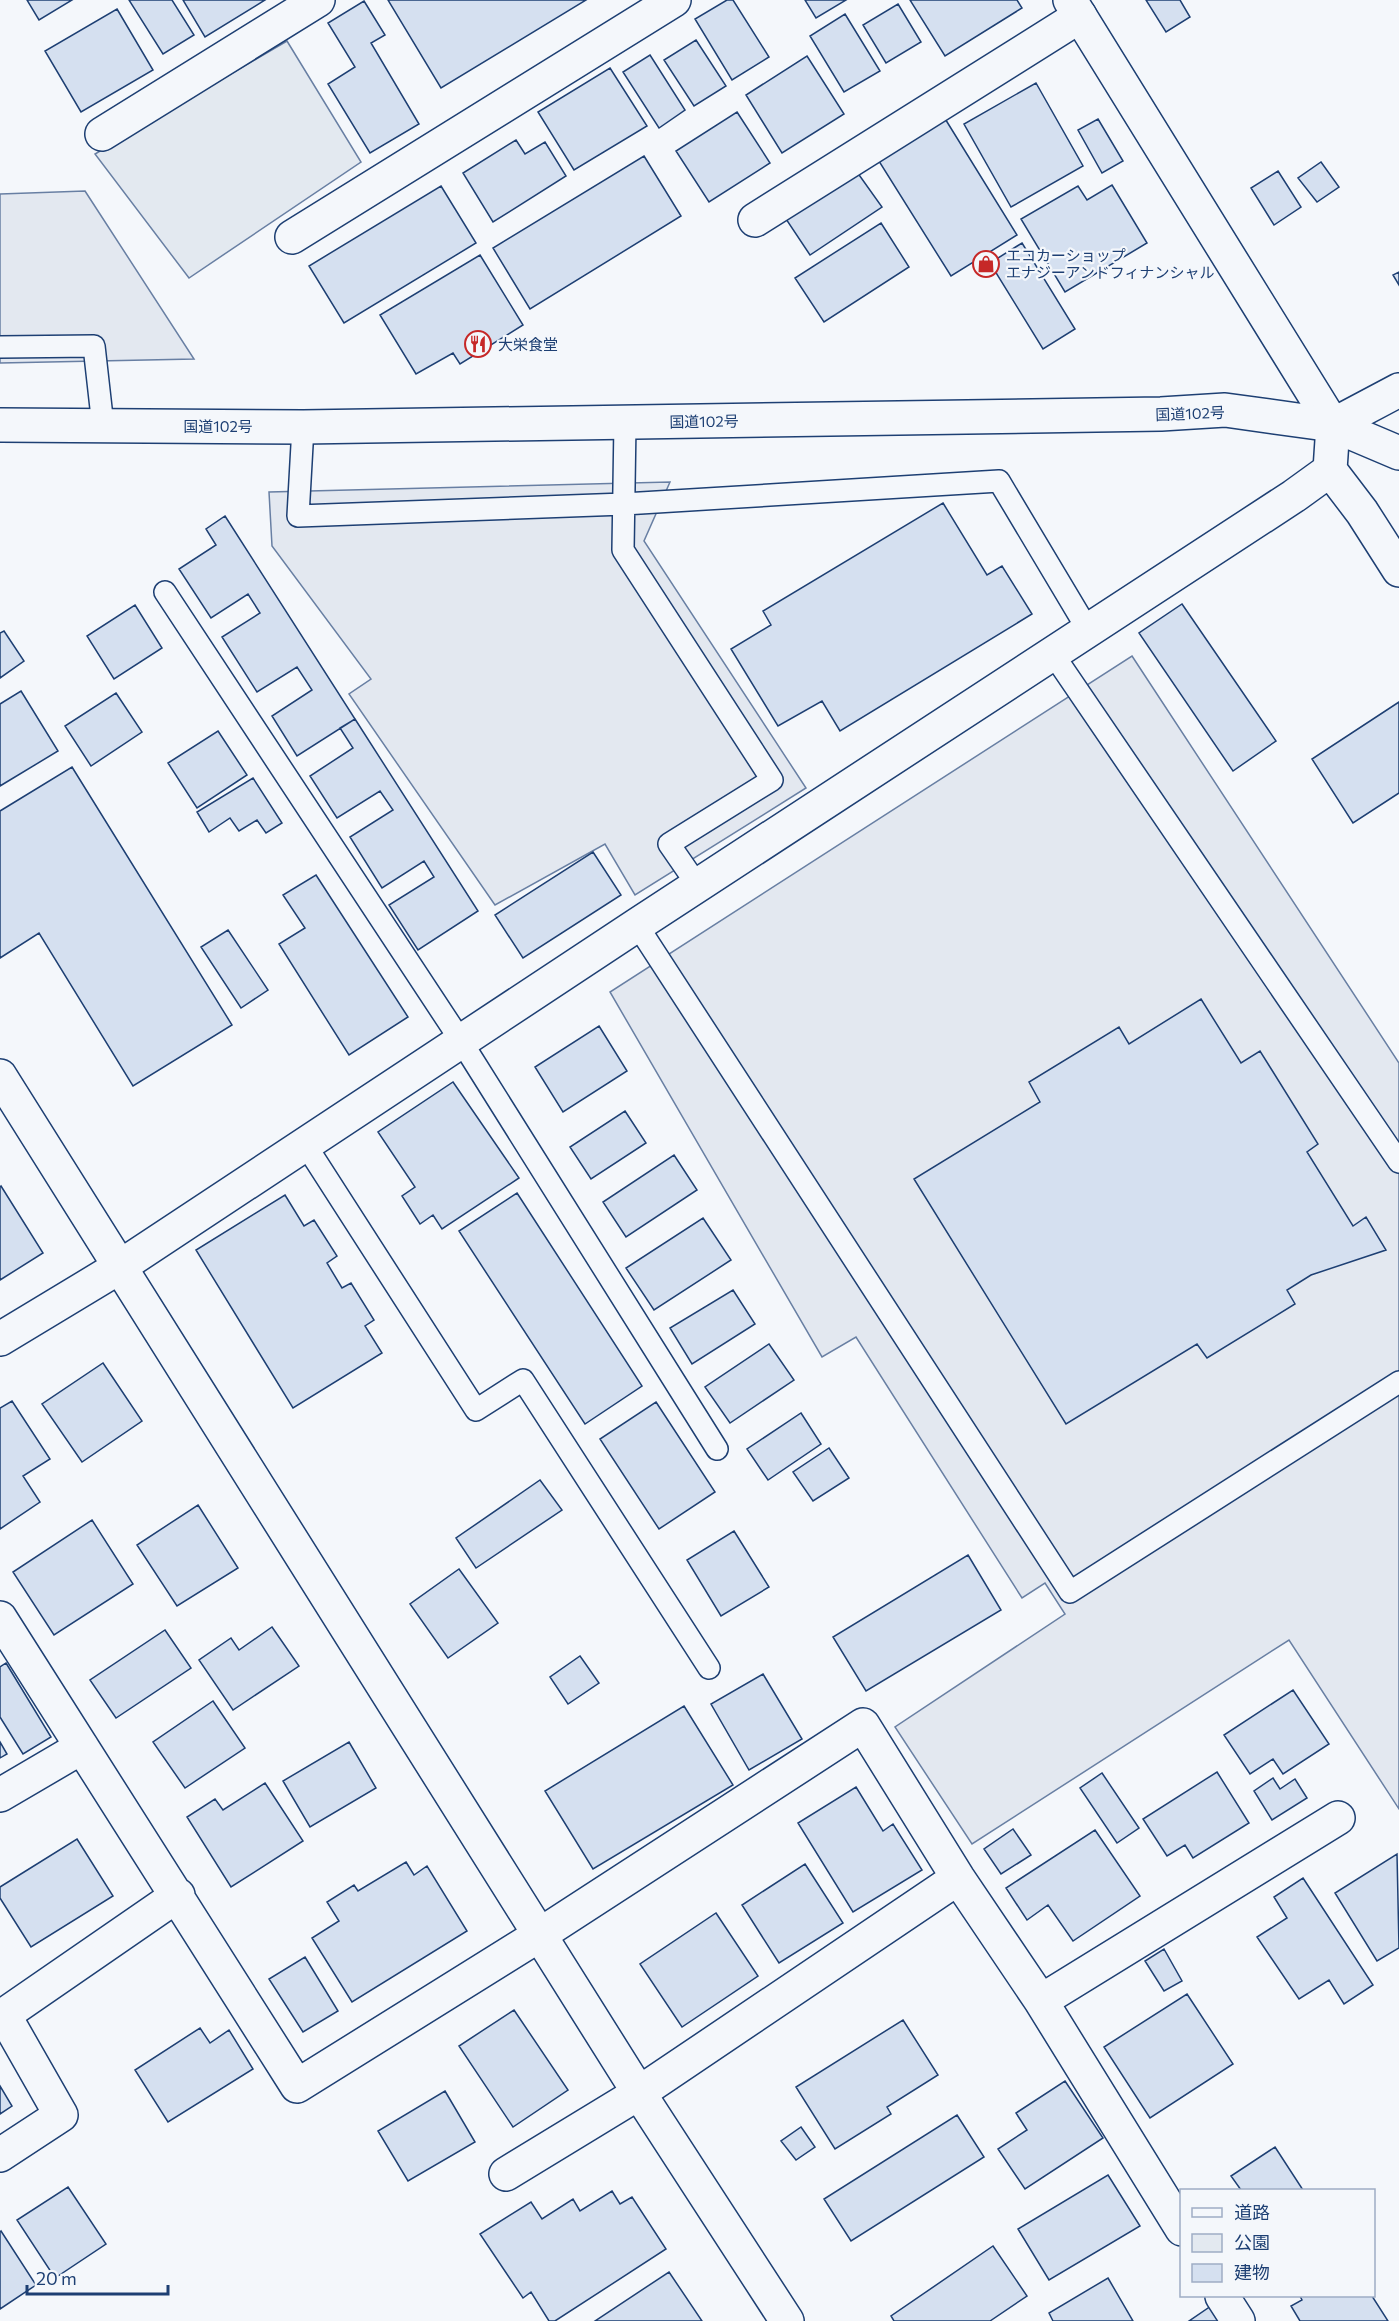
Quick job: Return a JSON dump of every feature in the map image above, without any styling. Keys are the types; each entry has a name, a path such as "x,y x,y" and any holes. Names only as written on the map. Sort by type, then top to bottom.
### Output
{"main road":[{"path":"102,134 318,0"},
{"path":"292,237 674,0"},
{"path":"755,220 1075,8 1333,425 1330,470 1362,512 1399,570"},
{"path":"1333,425 1399,390"},
{"name":"国道102号","path":"0,425 303,427 1161,414 1225,410 1333,425 1399,453"},
{"path":"0,1339 121,1266 637,925 1294,496 1330,470"},
{"path":"0,1076 542,1934 639,2092 787,2321"},
{"path":"0,1618 178,1895 297,2086 542,1934 863,1725 958,1878 1041,2001 1180,2226"},
{"path":"0,1795 82,1747"},
{"path":"1041,2001 1338,1818"},
{"path":"506,2174 639,2092 958,1878"},
{"path":"0,2155 61,2115 4,2015 178,1895"},
{"path":"1223,2297 1238,2321"}],"lane":[{"path":"0,347 94,346 102,426"},
{"path":"625,423 623,550 772,780 669,844 698,886"},
{"path":"303,427 298,516 624,504 999,481 1088,630"},
{"path":"165,592 461,1041 717,1449"},
{"path":"1053,654 1399,1162"},
{"path":"637,925 1070,1592 1399,1382"},
{"path":"305,1144 476,1410 523,1380 709,1668"}],"green space":[{"path":"287,41 361,162 189,278 95,154"}],"shaded area":[{"path":"85,191 194,359 0,363 0,194"},
{"path":"670,482 644,541 806,788 635,895 605,844 495,905 349,694 371,679 272,546 269,492"},
{"path":"1132,656 1399,1063 1399,1809 1289,1640 972,1844 895,1727 1065,1614 1045,1583 1022,1598 856,1337 822,1357 610,992"}],"building":[{"path":"27,0 72,0 39,20"},
{"path":"129,0 172,0 194,35 163,54"},
{"path":"183,0 265,0 205,37"},
{"path":"388,0 586,0 441,88"},
{"path":"727,0 733,0 769,57 732,80 695,19"},
{"path":"805,0 846,0 816,18"},
{"path":"910,0 1017,0 1022,8 945,56"},
{"path":"1146,0 1180,0 1190,17 1166,32"},
{"path":"364,1 385,35 371,43 419,124 370,153 328,84 355,67 328,23"},
{"path":"898,4 921,42 886,63 863,25"},
{"path":"117,9 153,70 81,112 45,51"},
{"path":"845,14 880,71 844,92 810,36"},
{"path":"696,40 726,86 694,106 664,60"},
{"path":"650,55 685,110 659,128 623,72"},
{"path":"807,56 844,114 782,153 746,95"},
{"path":"610,68 647,126 574,170 538,112"},
{"path":"1036,83 1083,166 1011,207 964,124"},
{"path":"737,112 770,163 709,202 676,151"},
{"path":"944,117 1017,235 951,276 877,158"},
{"path":"1098,119 1123,161 1102,173 1078,130"},
{"path":"516,140 525,154 545,142 566,176 493,222 463,173"},
{"path":"644,156 681,216 530,309 493,248"},
{"path":"1321,162 1339,187 1317,202 1298,178"},
{"path":"1278,171 1301,207 1274,225 1251,188"},
{"path":"857,172 882,207 810,255 786,219"},
{"path":"1112,185 1147,243 1065,292 1021,219 1078,186 1087,200"},
{"path":"441,186 476,243 344,323 309,266"},
{"path":"881,223 909,267 824,322 795,278"},
{"path":"1022,243 1075,329 1043,349 990,263"},
{"path":"480,255 523,325 460,364 453,353 416,374 380,315"},
{"path":"1399,272 1399,285 1393,275"},
{"path":"943,503 987,575 1002,566 1032,614 840,731 822,701 778,726 731,649 771,625 763,611"},
{"path":"225,516 355,719 297,756 272,716 312,690 297,667 257,692 222,637 260,613 248,594 211,618 179,569 216,545 206,529"},
{"path":"1182,604 1276,741 1233,771 1139,633"},
{"path":"135,605 162,648 114,679 87,636"},
{"path":"4,631 24,661 0,678 0,633"},
{"path":"21,691 58,751 0,786 0,704"},
{"path":"116,693 142,732 91,766 65,726"},
{"path":"1399,702 1399,793 1353,823 1312,759"},
{"path":"355,719 478,911 418,950 389,905 434,877 424,861 382,888 350,837 393,810 380,791 337,818 310,776 353,748 340,728"},
{"path":"218,731 247,775 197,808 168,763"},
{"path":"72,767 232,1025 133,1086 39,933 0,958 0,811"},
{"path":"253,778 282,823 266,833 257,820 239,831 230,818 209,832 197,812"},
{"path":"593,852 621,895 523,958 495,915"},
{"path":"316,875 408,1017 349,1055 279,944 305,928 283,895"},
{"path":"228,930 268,990 241,1008 201,947"},
{"path":"1201,999 1241,1063 1260,1051 1318,1144 1307,1152 1353,1226 1366,1217 1386,1250 1311,1275 1287,1290 1295,1304 1207,1358 1197,1344 1066,1424 914,1179 1040,1102 1029,1082 1119,1027 1129,1044"},
{"path":"599,1026 627,1071 563,1112 535,1067"},
{"path":"453,1082 519,1178 442,1229 433,1215 420,1224 402,1196 415,1187 378,1132"},
{"path":"625,1111 646,1143 591,1179 570,1147"},
{"path":"674,1155 697,1190 626,1237 603,1202"},
{"path":"0,1187 43,1253 0,1280"},
{"path":"517,1193 642,1386 585,1424 459,1231"},
{"path":"285,1195 304,1226 314,1220 337,1256 327,1263 342,1288 351,1283 374,1320 365,1326 382,1353 293,1408 196,1250"},
{"path":"703,1218 731,1260 654,1310 626,1268"},
{"path":"733,1290 755,1324 692,1364 670,1328"},
{"path":"769,1344 794,1380 730,1423 705,1387"},
{"path":"103,1363 142,1421 82,1462 42,1404"},
{"path":"12,1401 50,1459 23,1476 40,1502 0,1529 0,1408"},
{"path":"656,1402 715,1492 659,1529 600,1439"},
{"path":"801,1413 821,1444 768,1480 747,1449"},
{"path":"829,1448 849,1478 813,1501 793,1472"},
{"path":"540,1480 562,1510 476,1568 456,1538"},
{"path":"198,1505 238,1568 177,1606 137,1545"},
{"path":"92,1520 133,1584 54,1635 13,1572"},
{"path":"734,1531 769,1587 721,1616 687,1560"},
{"path":"968,1555 1001,1610 866,1691 833,1637"},
{"path":"459,1569 498,1623 448,1658 410,1604"},
{"path":"272,1627 299,1666 233,1710 199,1660 231,1638 239,1650"},
{"path":"165,1630 191,1668 116,1718 90,1680"},
{"path":"580,1656 599,1683 568,1704 550,1677"},
{"path":"6,1663 51,1737 23,1754 0,1717 0,1667"},
{"path":"763,1674 802,1739 749,1770 711,1704"},
{"path":"1293,1690 1329,1744 1283,1774 1273,1759 1250,1774 1224,1735"},
{"path":"213,1701 245,1748 185,1788 153,1742"},
{"path":"684,1706 733,1785 593,1869 545,1791"},
{"path":"0,1742 7,1754 0,1758"},
{"path":"349,1742 376,1788 310,1827 283,1781"},
{"path":"1217,1772 1249,1823 1193,1858 1185,1845 1167,1856 1143,1819"},
{"path":"1102,1773 1139,1828 1117,1843 1080,1788"},
{"path":"1273,1778 1280,1789 1295,1779 1307,1798 1272,1820 1254,1791"},
{"path":"265,1783 303,1841 231,1887 187,1817 215,1799 223,1810"},
{"path":"856,1787 883,1831 893,1824 922,1870 853,1912 798,1823"},
{"path":"1013,1829 1031,1855 1001,1874 984,1849"},
{"path":"1095,1830 1140,1896 1073,1941 1048,1905 1027,1920 1006,1888"},
{"path":"77,1839 113,1896 31,1947 0,1898 0,1887"},
{"path":"1397,1854 1399,1948 1377,1961 1335,1893"},
{"path":"406,1862 414,1875 427,1866 467,1931 352,2002 312,1938 339,1921 327,1902 354,1885 358,1891"},
{"path":"805,1864 843,1923 779,1963 742,1905"},
{"path":"1303,1878 1373,1985 1344,2004 1329,1980 1299,1999 1257,1937 1287,1918 1274,1897"},
{"path":"716,1913 758,1976 682,2027 640,1964"},
{"path":"1164,1949 1182,1981 1164,1991 1145,1961"},
{"path":"305,1957 338,2011 303,2032 269,1979"},
{"path":"1187,1994 1233,2064 1150,2118 1104,2047"},
{"path":"514,2010 568,2090 513,2127 459,2046"},
{"path":"903,2020 938,2075 887,2107 891,2114 835,2149 796,2087"},
{"path":"200,2028 210,2043 229,2030 253,2069 168,2122 135,2070"},
{"path":"1065,2081 1103,2138 1025,2189 998,2149 1027,2130 1016,2113"},
{"path":"0,2086 12,2106 0,2114"},
{"path":"445,2091 475,2142 408,2181 378,2131"},
{"path":"957,2115 984,2157 851,2241 824,2199"},
{"path":"801,2127 815,2147 796,2160 781,2141"},
{"path":"1275,2147 1302,2189 1240,2189 1231,2176"},
{"path":"1108,2175 1140,2226 1049,2280 1018,2229"},
{"path":"68,2187 106,2244 55,2278 17,2220"},
{"path":"612,2191 620,2204 632,2197 666,2249 555,2321 549,2321 531,2292 523,2298 480,2234 531,2202 542,2219 573,2199 580,2211"},
{"path":"0,2232 36,2285 0,2309"},
{"path":"993,2246 1027,2296 990,2321 894,2321 891,2316"},
{"path":"669,2272 702,2321 595,2321"},
{"path":"1108,2278 1133,2321 1053,2321 1049,2313"},
{"path":"1300,2297 1373,2297 1388,2321 1300,2321 1291,2306 1302,2300"},
{"path":"1211,2306 1222,2321 1189,2321"}],"place":[{"name":"エコカーショップ エナジーアンドフィナンシャル","path":"986,264"},
{"name":"大栄食堂","path":"478,344"}]}
